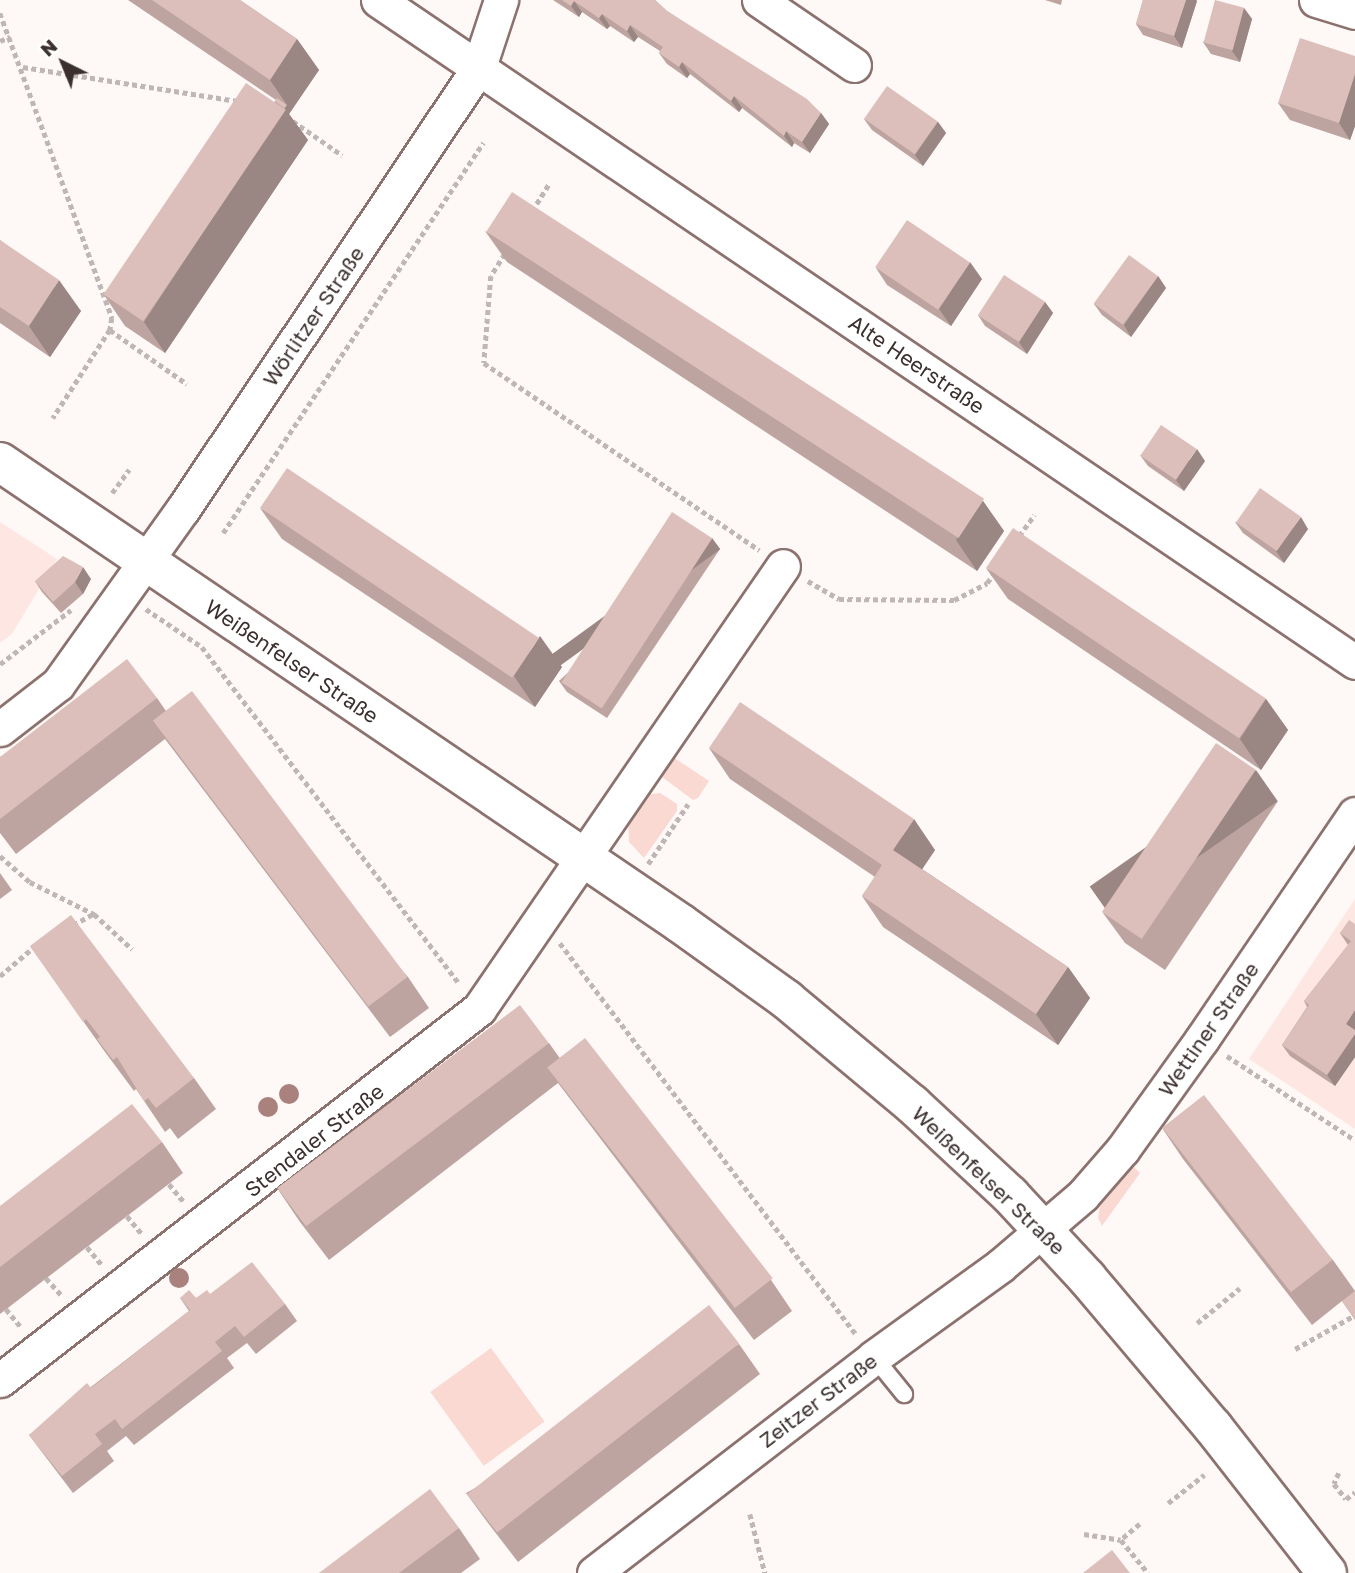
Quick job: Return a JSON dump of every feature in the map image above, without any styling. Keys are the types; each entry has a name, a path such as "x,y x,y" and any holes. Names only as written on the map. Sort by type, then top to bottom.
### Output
{"street":[{"name":"Alte Heerstraße","path":"378,0 1355,662"},
{"path":"479,67 502,0"},
{"path":"759,0 853,65"},
{"path":"1316,0 1355,12"},
{"name":"Wörlitzer Straße","path":"0,729 58,684 144,564 479,67"},
{"name":"Weißenfelser Straße","path":"0,462 144,564 585,858 787,1000 912,1104 1044,1229 1213,1427 1326,1573"},
{"path":"585,858 783,566"},
{"name":"Wettiner Straße","path":"1044,1229 1083,1195 1123,1149 1202,1039 1355,814"},
{"name":"Stendaler Straße","path":"0,1380 479,1009 585,858"},
{"name":"Zeitzer Straße","path":"594,1573 1044,1229"}],"lane":[{"path":"874,1357 904,1394"}],"path":[{"path":"0,13 23,67 111,318 110,330 53,418"},
{"path":"0,41 10,37"},
{"path":"23,67 250,103"},
{"path":"287,117 342,155"},
{"path":"223,533 482,143"},
{"path":"527,220 548,186"},
{"path":"512,242 491,276 484,363 783,566 839,599 954,600 988,583 1003,560"},
{"path":"110,330 187,384"},
{"path":"112,493 129,470"},
{"path":"1011,549 1034,515"},
{"path":"121,596 161,615 202,647 479,1009"},
{"path":"0,664 78,605"},
{"path":"648,864 688,804"},
{"path":"0,856 30,882 94,914 132,949"},
{"path":"71,926 94,914"},
{"path":"540,923 570,953 874,1357"},
{"path":"0,976 48,939"},
{"path":"1202,1039 1355,1140"},
{"path":"169,1184 179,1196"},
{"path":"127,1216 139,1230"},
{"path":"87,1247 97,1258"},
{"path":"46,1278 56,1289"},
{"path":"1197,1323 1240,1288"},
{"path":"6,1309 16,1321"},
{"path":"1295,1349 1355,1315"},
{"path":"1339,1473 1334,1484 1346,1499 1355,1492"},
{"path":"1168,1503 1204,1475"},
{"path":"750,1514 765,1573"},
{"path":"1121,1540 1140,1524"},
{"path":"1084,1534 1121,1540 1148,1573"}],"shaded area":[{"path":"0,522 57,559 12,634 0,643"},
{"path":"670,755 709,781 698,798 693,800 658,774"},
{"path":"660,793 677,804 677,811 644,858 629,842 628,816 641,795"},
{"path":"1355,899 1355,1129 1249,1059"},
{"path":"1128,1161 1140,1173 1102,1226 1098,1218 1102,1194"},
{"path":"491,1348 544,1422 484,1466 430,1392"}],"building":[{"path":"152,0 240,0 297,39 270,80"},
{"path":"562,0 655,0 667,11 807,99 821,113 802,142 786,131 784,136 734,96 731,101 682,62 679,67 659,53 663,47 630,25 627,31 602,14 599,18 574,1 571,6"},
{"path":"1143,0 1186,0 1174,36 1136,24"},
{"path":"1215,0 1244,8 1233,50 1204,43"},
{"path":"1300,38 1355,56 1355,74 1339,123 1278,103"},
{"path":"246,83 286,110 143,321 103,294"},
{"path":"887,86 938,122 915,154 864,119"},
{"path":"277,98 287,105 285,108 275,101"},
{"path":"512,192 984,499 959,538 486,231"},
{"path":"907,220 970,262 938,310 875,267"},
{"path":"0,240 59,280 29,326 0,307"},
{"path":"1129,255 1158,276 1123,325 1094,304"},
{"path":"1004,275 1045,302 1019,342 978,315"},
{"path":"1161,425 1197,449 1176,480 1140,456"},
{"path":"287,468 539,638 512,678 260,508"},
{"path":"1260,488 1301,517 1277,551 1236,522"},
{"path":"672,512 712,538 602,708 561,682"},
{"path":"1013,528 1266,699 1239,738 986,568"},
{"path":"63,556 83,567 75,582 53,602 35,581"},
{"path":"127,659 157,698 0,819 0,757"},
{"path":"192,691 407,977 368,1006 153,720"},
{"path":"740,702 914,819 893,850 1068,967 1036,1014 862,896 882,865 709,748"},
{"path":"1216,743 1256,770 1142,939 1102,912"},
{"path":"71,915 194,1078 156,1108 148,1098 144,1101 117,1057 113,1060 86,1019 83,1022 30,946"},
{"path":"1349,920 1355,924 1355,1010 1346,1024 1355,1030 1355,1034 1327,1075 1282,1045 1309,1005 1304,1001 1351,941 1340,933"},
{"path":"520,1005 549,1043 306,1226 277,1188"},
{"path":"585,1038 773,1278 735,1308 547,1068"},
{"path":"1204,1095 1333,1260 1291,1292 1162,1128"},
{"path":"132,1104 162,1142 0,1267 0,1206"},
{"path":"252,1262 285,1304 244,1337 235,1326 215,1342 222,1351 122,1429 115,1419 95,1434 102,1444 62,1476 29,1435 87,1383 91,1388 190,1310 180,1298 189,1290 196,1298 207,1290 210,1294"},
{"path":"1355,1291 1355,1319 1342,1301"},
{"path":"709,1305 739,1344 497,1533 467,1494"},
{"path":"430,1489 459,1528 399,1573 319,1573"},
{"path":"1112,1550 1130,1573 1083,1573"}]}
